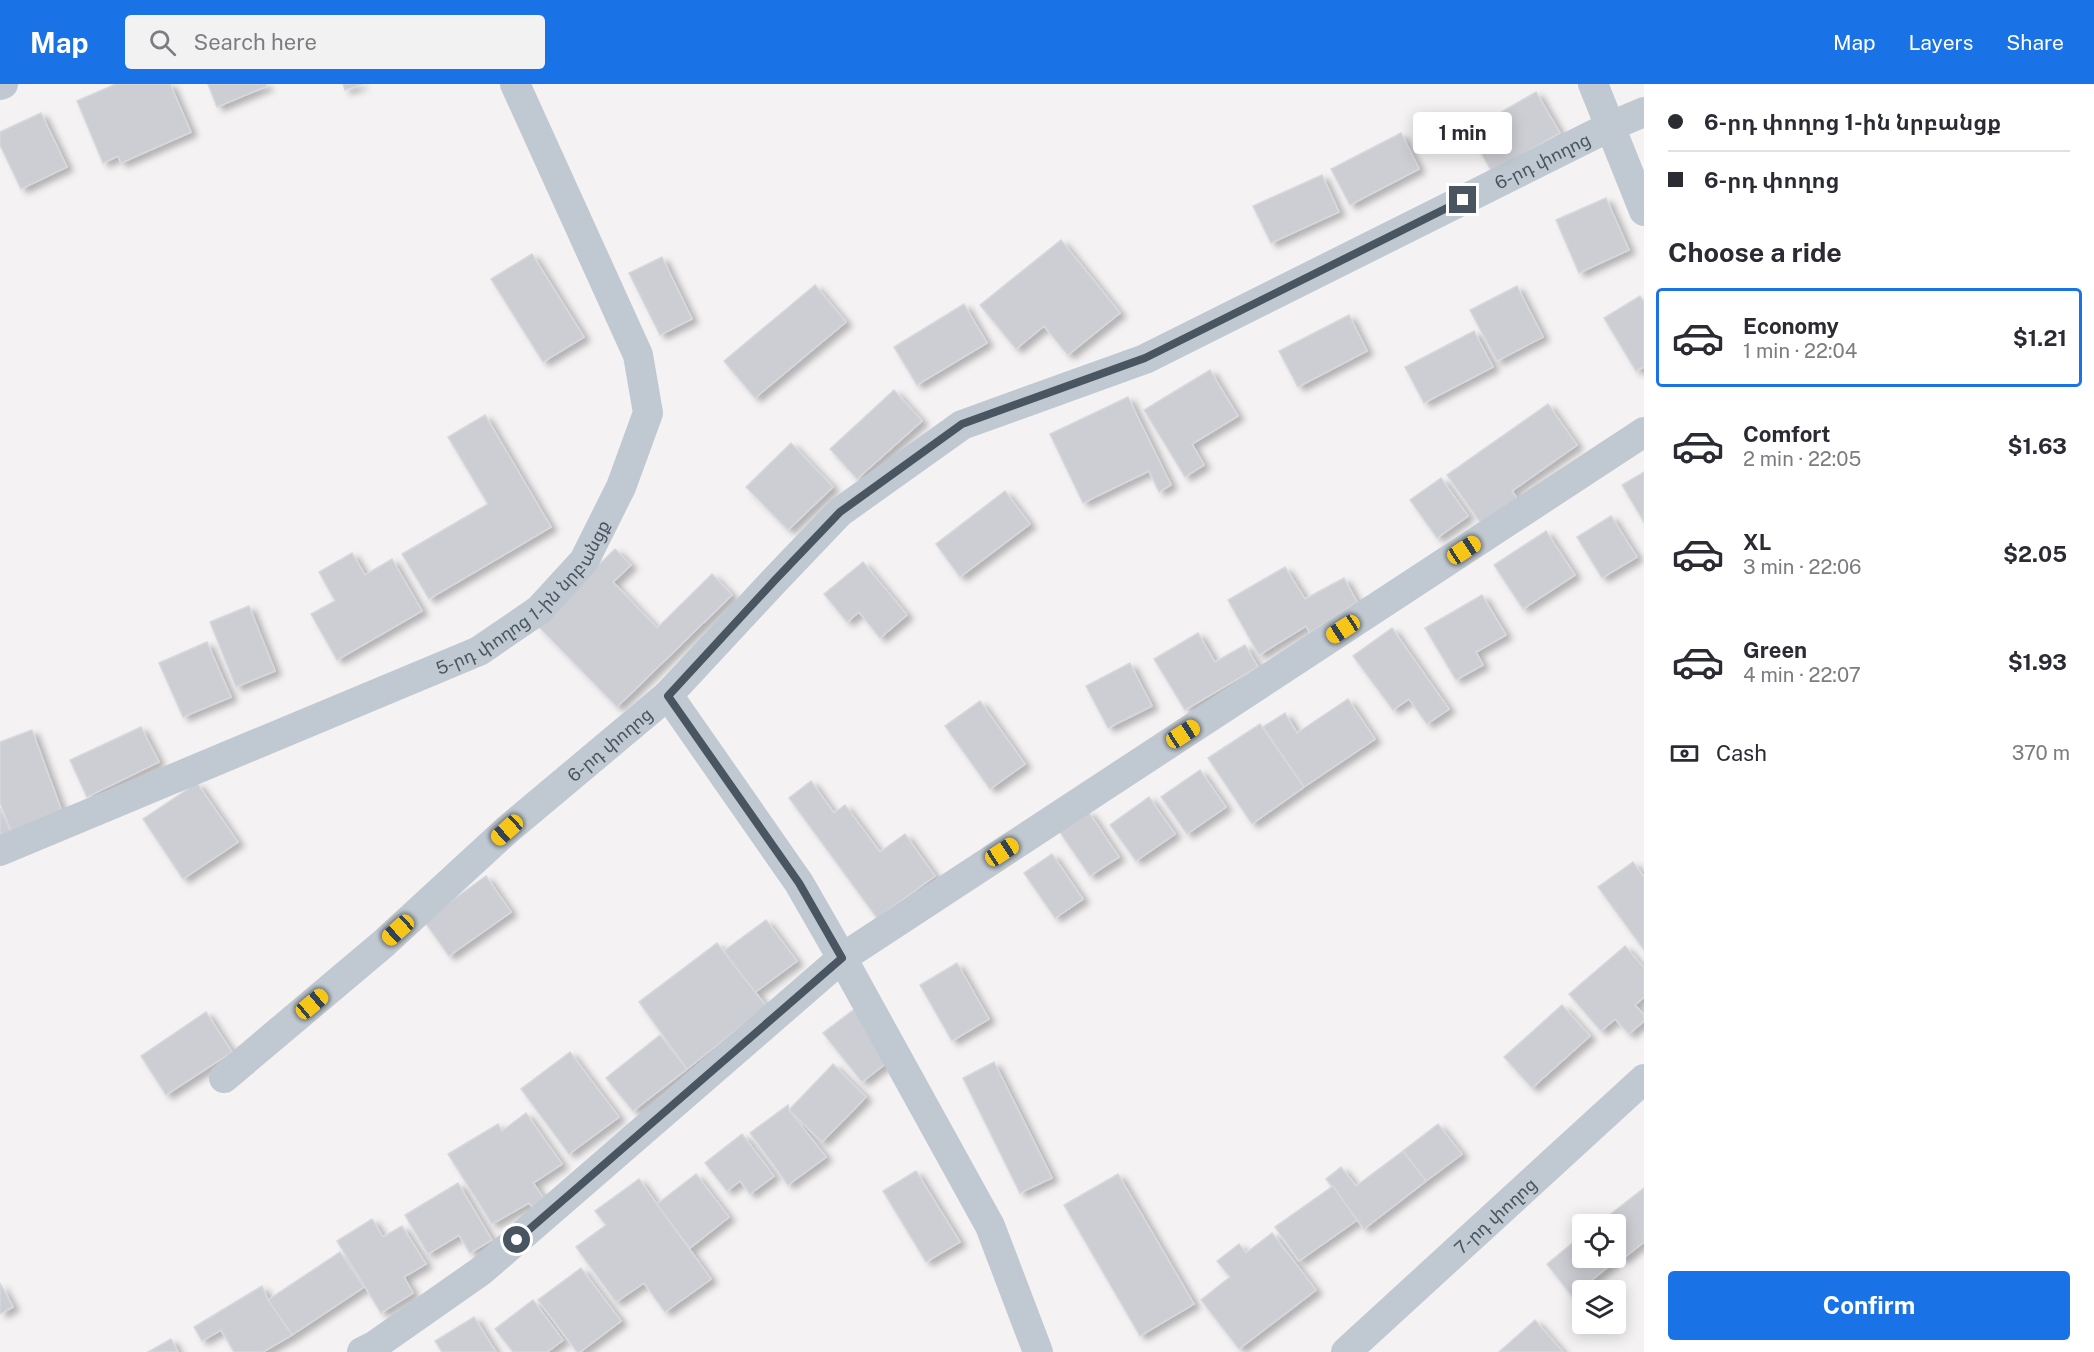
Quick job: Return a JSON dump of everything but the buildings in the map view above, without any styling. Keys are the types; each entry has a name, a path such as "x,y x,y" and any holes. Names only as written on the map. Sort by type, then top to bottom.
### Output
{"street":[{"name":"5-րդ փողոց 1-ին նրբանցք","path":"0,851 479,651 539,610 584,561 621,487 648,413 638,355 515,84"},
{"path":"1593,84 1644,211"},
{"name":"6-րդ փողոց","path":"224,1078 383,944 507,830 668,696 840,512 962,424 1145,358 1611,126 1644,112"},
{"path":"362,1352 481,1271 842,958 1644,432"},
{"path":"668,696 799,883 842,958 990,1226 1038,1352"},
{"name":"7-րդ փողոց","path":"1346,1352 1644,1079"}],"route":[{"path":"517,1240 842,958 799,883 668,696 840,512 962,424 1145,358 1463,200"}]}
